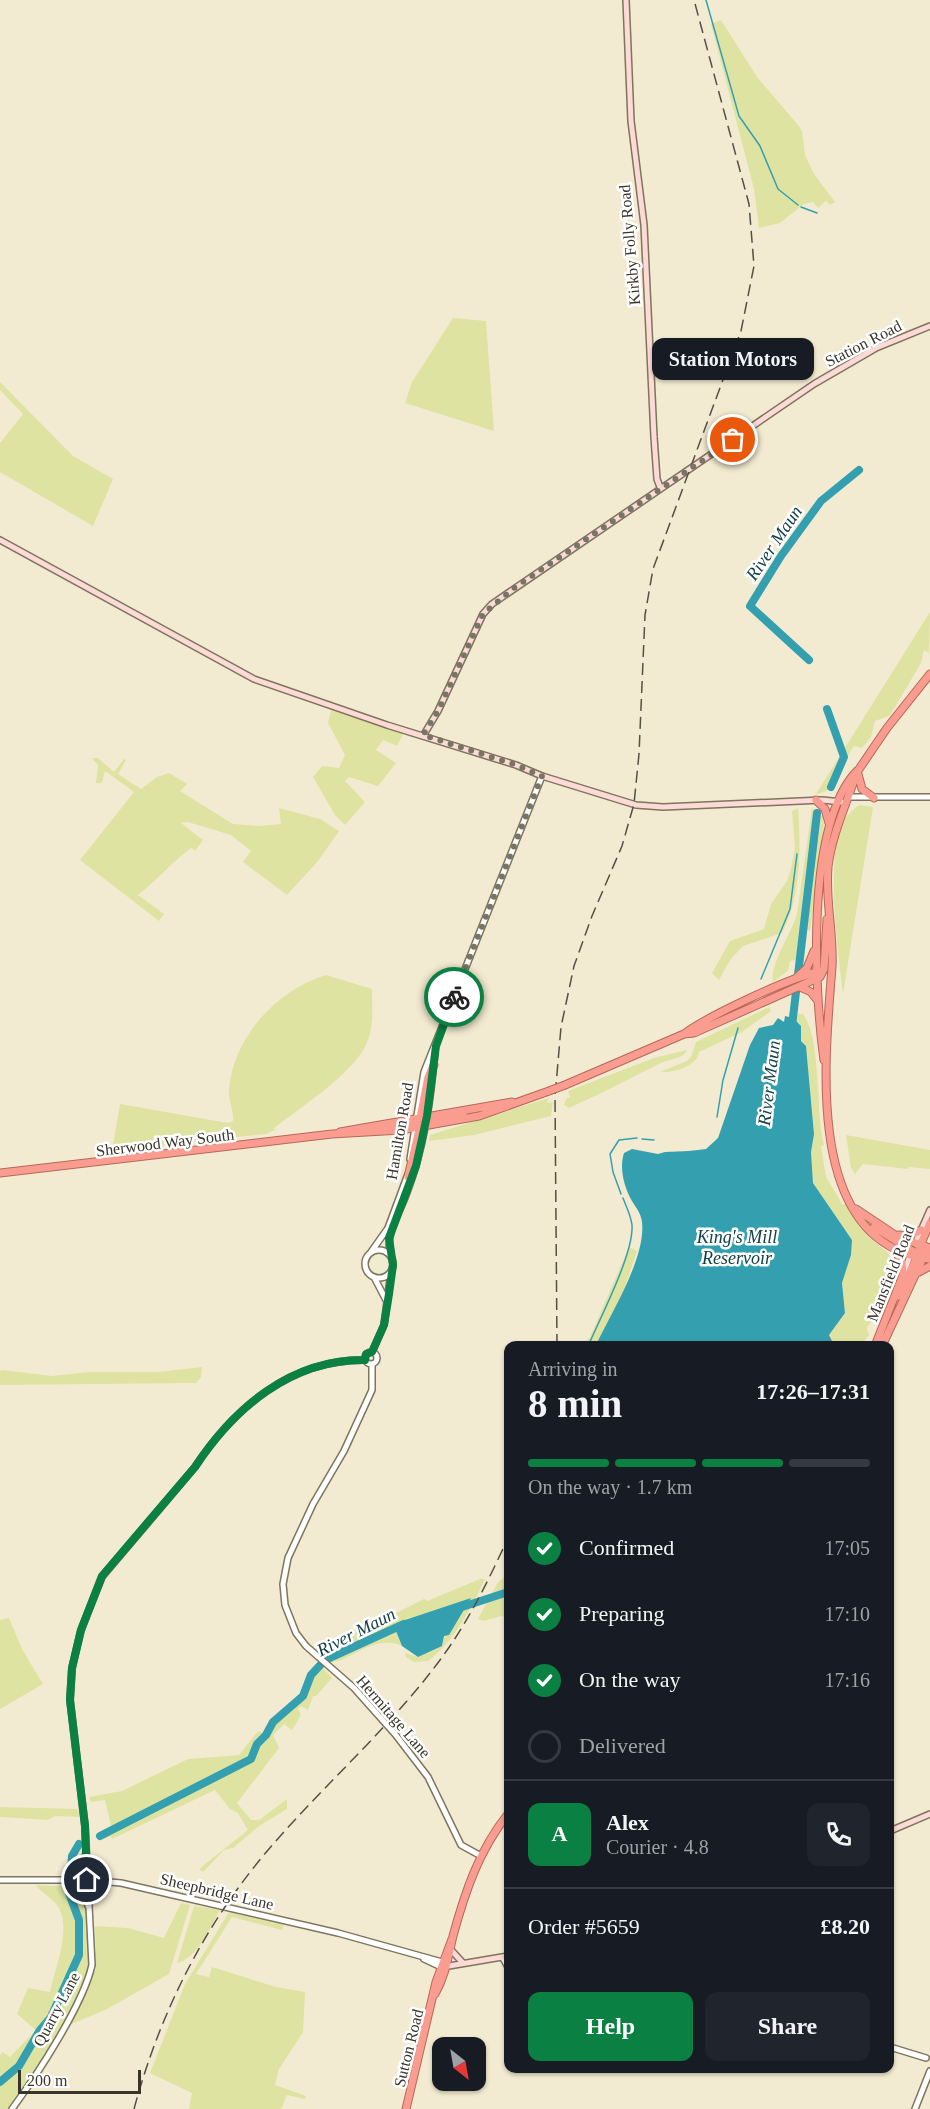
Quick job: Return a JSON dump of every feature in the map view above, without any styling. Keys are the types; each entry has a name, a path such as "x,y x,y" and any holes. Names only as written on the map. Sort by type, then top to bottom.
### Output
{"highway":[{"path":"903,1275 902,1263 894,1249 874,1234 854,1208 837,1173 828,1123 826,1074 818,1001 819,975 828,904 831,852 843,799 843,788 930,674"},
{"path":"857,771 862,789 874,798"},
{"path":"819,975 817,943 823,863 830,825 843,799"},
{"path":"819,800 825,809 830,825"},
{"path":"826,1074 832,940 828,904"},
{"path":"817,943 804,974 819,975 830,986"},
{"name":"Sherwood Way South","path":"0,1173 332,1134 359,1127 420,1122 504,1108 566,1085 684,1034 694,1033 804,974"},
{"name":"Sherwood Way South","path":"761,999 802,987 819,975"},
{"path":"802,987 811,992 818,1001"},
{"path":"408,1177 428,1077 434,1065"},
{"name":"Sherwood Way South","path":"332,1134 356,1135 522,1101"},
{"path":"854,1208 921,1252"},
{"path":"867,1217 883,1234 921,1252"},
{"path":"891,1305 901,1292 921,1252 930,1223"},
{"path":"893,1234 909,1236 921,1230"},
{"path":"894,1249 921,1252"},
{"name":"Mansfield Road","path":"884,1341 916,1274 921,1252"},
{"path":"916,1274 930,1266"},
{"name":"Mansfield Road","path":"877,1341 903,1275"},
{"name":"Sutton Road","path":"446,1965 468,1884 481,1856 504,1820"},
{"name":"Sutton Road","path":"406,2109 435,1994 452,1951 452,1939"}],"main road":[{"name":"Kirkby Folly Road","path":"626,0 631,121 644,225 654,437 660,487"},
{"name":"Station Road","path":"423,735 438,711 483,614 492,604 620,518 660,487 823,379 876,348 930,326"},
{"path":"0,540 254,679 516,765 542,776 636,805 663,807 843,799"},
{"name":"Mansfield Road","path":"921,1252 921,1230 930,1210"},
{"name":"Mansfield Road","path":"903,1275 930,1239"},
{"path":"894,1829 930,1814"},
{"path":"452,1951 463,1963"},
{"path":"446,1965 504,1957"}],"street":[{"name":"Hamilton Road","path":"372,1352 384,1325 392,1270 389,1238 416,1166 424,1072 542,776"},
{"path":"843,799 930,797"},
{"name":"Hamilton Road","path":"434,1065 436,1046"},
{"name":"Hamilton Road","path":"371,1252 388,1228 408,1177"},
{"path":"387,1302 383,1291 365,1265 371,1252 382,1250 391,1256"},
{"path":"374,1277 383,1277 392,1270"},
{"path":"365,1360 366,1354 372,1352"},
{"name":"Hermitage Lane","path":"372,1352 377,1359 372,1364 372,1390 344,1451 301,1526 288,1558 283,1584 285,1605 296,1633 323,1662 354,1688 395,1734 428,1777 461,1845 481,1856"},
{"path":"84,1880 81,1869 85,1856 85,1830 73,1725 71,1683 81,1630 102,1576 195,1467 207,1449 264,1392 287,1377 316,1365 365,1360 372,1364"},
{"name":"Sheepbridge Lane","path":"0,1880 84,1880 121,1883 338,1933 446,1965"},
{"name":"Quarry Lane","path":"12,2109 37,2073 90,1976 93,1958 90,1911 84,1880"},
{"path":"894,2048 928,2056 930,2069 915,2109"}],"green space":[{"path":"721,20 757,77 802,131 805,155 814,174 835,202 830,205 826,201 818,208 813,202 804,204 780,223 759,228 754,189 711,24"},
{"path":"453,318 486,321 494,431 405,403 412,382"},
{"path":"0,382 73,456 113,479 93,526 0,472 0,443 23,414 0,390"},
{"path":"930,612 929,653 924,650 921,663 894,709 889,716 875,721 871,737 862,748 854,746 837,782 825,791 816,794"},
{"path":"331,710 403,734 397,746 383,740 376,750 396,763 378,786 349,777 345,781 365,802 345,825 335,815 313,777 322,766 339,768 345,755 328,723"},
{"path":"92,758 98,758 114,772 124,759 126,760 118,774 141,789 157,777 169,773 187,784 180,791 233,824 259,826 281,824 279,808 320,819 339,831 318,861 287,895 243,862 251,851 231,835 188,822 181,823 203,840 195,851 191,848 138,895 164,914 159,921 80,860 134,792 105,771 102,783 96,783 98,765"},
{"path":"859,805 873,807 843,994 834,909 834,863 841,826 848,814"},
{"path":"798,808 799,856 796,888 793,904 782,933 743,946 730,960 719,980 712,973 730,941 764,929 771,904 787,881 795,847 792,811"},
{"path":"812,808 822,816 824,825 810,931 805,928 802,959 790,961 788,971 773,982 774,967 797,914"},
{"path":"326,975 372,989 372,1021 370,1034 362,1052 326,1089 273,1129 277,1129 266,1134 112,1151 120,1104 228,1123 233,1121 229,1089 239,1051 249,1034 275,1004 308,982"},
{"path":"769,1007 771,1011 742,1032 699,1052 694,1062 689,1065 677,1070 660,1072 687,1061 691,1057 696,1042"},
{"path":"797,1014 803,1014 813,1041 824,1145 821,1146 826,1177 843,1205 847,1203 866,1232 890,1255 897,1272 893,1275 879,1319 870,1323 867,1328 869,1335 864,1341 831,1341 829,1335 845,1313 842,1283 851,1255 852,1240 813,1183 811,1152 814,1134 806,1046 797,1031"},
{"path":"687,1050 681,1057 663,1062 569,1108 564,1105 566,1099 570,1097 568,1091 654,1058"},
{"path":"549,1098 547,1103 553,1102 551,1116 474,1135 429,1141 430,1135"},
{"path":"846,1135 930,1150 930,1169 863,1164 855,1174 851,1168"},
{"path":"629,1247 637,1251 622,1296 598,1341 586,1341"},
{"path":"202,1367 201,1377 196,1383 0,1385 0,1371 2,1370 52,1376 89,1372 159,1372"},
{"path":"504,1578 504,1616 484,1621 478,1619 498,1582"},
{"path":"485,1579 461,1624 446,1645 428,1661 414,1662 406,1657 405,1653 418,1657 442,1646 444,1636 449,1634 470,1599 402,1621 394,1626 402,1646 380,1643 342,1660 327,1661 336,1655 331,1648 332,1645 424,1599 427,1601"},
{"path":"9,1618 23,1651 43,1684 0,1709 0,1620"},
{"path":"318,1662 332,1678 316,1696 313,1696 308,1710 301,1706 298,1709 301,1715 292,1730 284,1724 273,1735 279,1748 237,1803 251,1820 259,1820 287,1799 287,1809 259,1826 233,1848 224,1850 203,1872 199,1869 248,1830 238,1813 230,1809 215,1790 112,1839 111,1836 102,1840 101,1831 111,1826 105,1800 91,1802 89,1797 122,1791 188,1759 239,1755 258,1731 263,1733 278,1713 302,1693 306,1677"},
{"path":"0,1807 78,1809 79,1817 55,1816 48,1820 0,1817"},
{"path":"36,1885 79,1887 89,1930 89,1963 82,1988 54,2043 9,2109 0,2109 0,2055 3,2052 10,2057 36,2030 17,2014 28,1988 50,1992 63,1938 59,1908"},
{"path":"181,1903 190,1905 169,1974 107,2009 67,2026 96,1969 95,1926 128,1928 164,1938"},
{"path":"194,1906 220,1910 197,1949 177,1963"},
{"path":"229,1912 284,1925 282,1930 232,1917 196,1974 209,1977 212,1967 276,1987 305,1992 303,2032 279,2069 275,2085 306,2096 305,2099 287,2095 281,2109 189,2109 192,2093 150,2073 185,1984"}],"water":[{"name":"King's Mill Reservoir","path":"785,1016 793,1018 801,1026 801,1041 806,1046 814,1134 811,1152 813,1183 852,1240 851,1255 842,1283 845,1313 829,1335 832,1341 598,1341 626,1285 639,1252 642,1236 641,1216 629,1196 623,1177 624,1153 632,1149 658,1154 706,1149 718,1138 750,1045 759,1028 773,1025 778,1018 784,1022"},
{"path":"471,1598 449,1635 444,1636 442,1646 418,1657 402,1646 394,1626 402,1621"}],"waterway":[{"name":"River Maun","path":"706,0 739,116 760,146 778,189 798,205"},
{"name":"River Maun","path":"801,207 817,213"},
{"name":"River Maun","path":"809,660 750,606 781,556 821,501 859,470"},
{"name":"River Maun","path":"827,709 844,757 831,787"},
{"name":"River Maun","path":"792,1026 817,813"},
{"path":"761,979 790,909 797,854"},
{"path":"717,1117 723,1080 738,1028"},
{"path":"621,1194 613,1172 610,1154 619,1140 637,1138"},
{"path":"642,1139 654,1140"},
{"path":"590,1341 628,1251 632,1225 623,1198"},
{"name":"River Maun","path":"459,1608 504,1593"},
{"name":"River Maun","path":"100,1836 251,1759 257,1744 266,1735 273,1722 303,1696 311,1675 325,1660 404,1624"},
{"name":"River Maun","path":"0,2082 19,2066 40,2030 51,2017 79,1955 79,1920 69,1893 72,1856 79,1844"}],"railway":[{"path":"557,1341 555,1097 561,1027 574,966 592,916 622,846 634,804 639,754 645,615 653,569 741,331 754,266 749,204 694,0"},
{"path":"134,2109 169,2008 220,1914 286,1829 407,1701 429,1674 466,1620 504,1546"}],"way so far":[{"path":"454,997 542,776 516,765 423,735 438,711 483,614 492,604 514,588 620,518 660,487 733,440"}],"place":[{"name":"Station Motors","path":"733,440"}],"route":[{"path":"87,1880 85,1830 70,1700 72,1668 81,1630 102,1576 195,1467 207,1449 245,1408 264,1392 274,1384 302,1370 338,1361 365,1360 366,1354 372,1352 384,1325 393,1268 389,1238 408,1190 421,1148 436,1046 454,997"}]}
